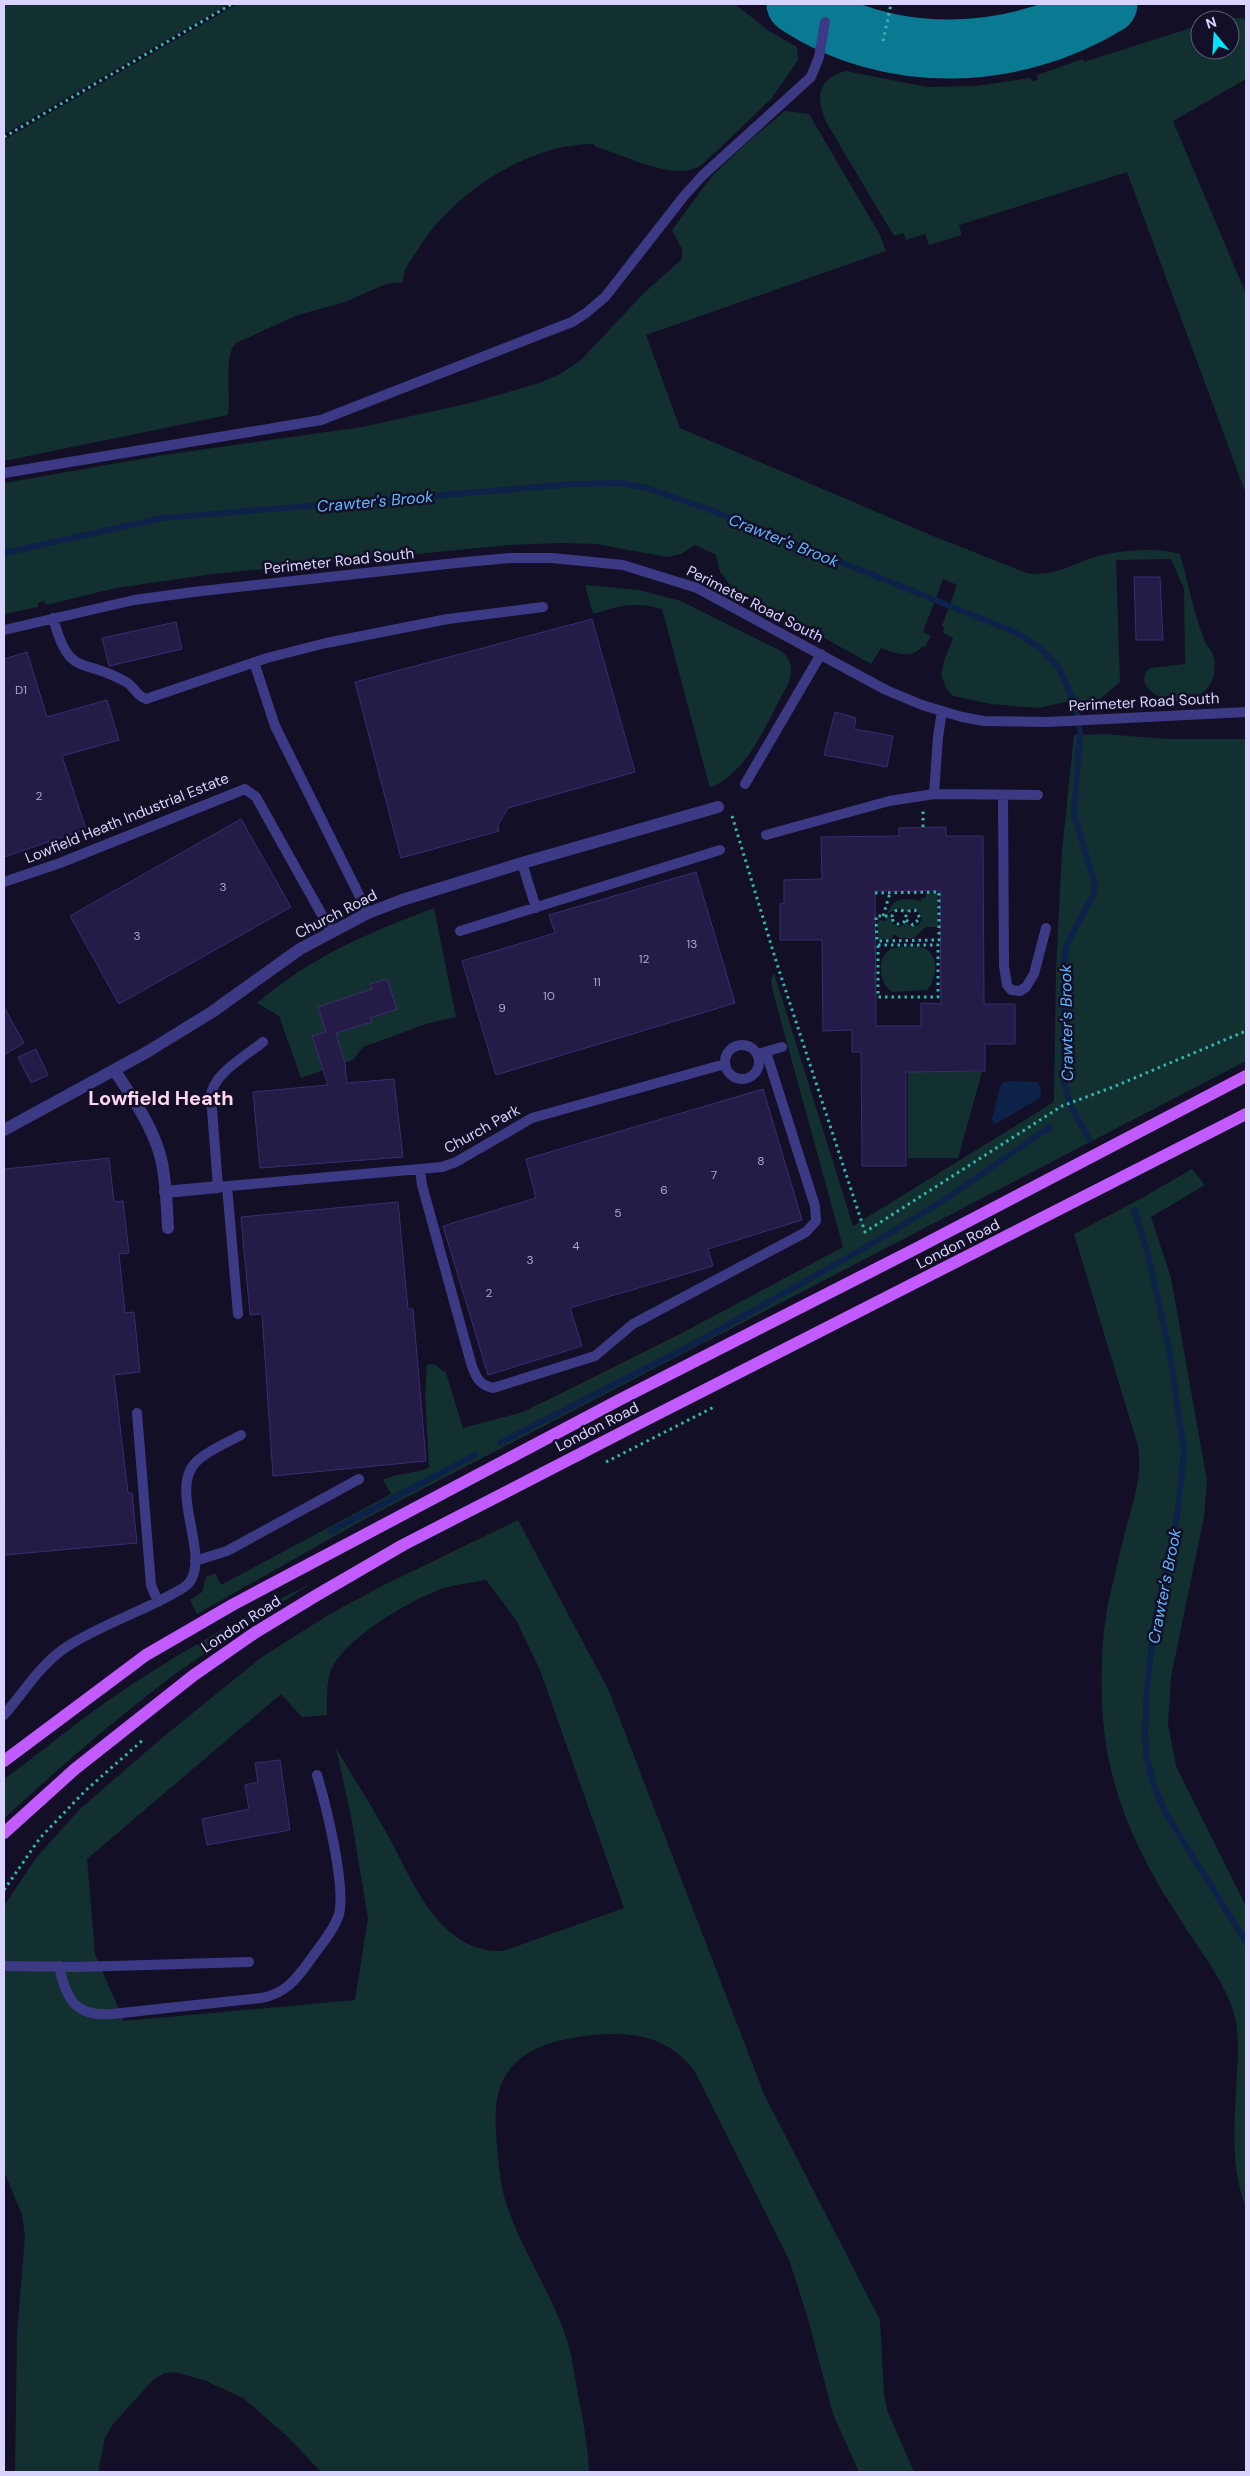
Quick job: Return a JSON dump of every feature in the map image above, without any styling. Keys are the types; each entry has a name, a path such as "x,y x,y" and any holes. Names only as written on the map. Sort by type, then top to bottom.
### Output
{"main road":[{"name":"London Road","path":"4,1761 146,1655 234,1604 604,1408 917,1248 1246,1076"},
{"name":"London Road","path":"4,1833 75,1769 194,1675 256,1632 403,1545 1246,1114"}],"street":[{"name":"Church Road","path":"4,1130 115,1070 212,1012 288,957 331,931 368,913 402,900 522,862 718,807"},
{"path":"115,1070 154,1138 162,1162 168,1228"},
{"path":"165,1192 222,1186"}],"lane":[{"path":"4,473 321,420 526,341 578,318 605,297 684,196 703,175 806,82 814,72 820,57 825,22"},
{"name":"Perimeter Road South","path":"4,630 134,600 193,592 456,563 509,558 552,558 623,565 697,588 886,690 942,711 984,721 1047,722 1246,712"},
{"path":"53,618 62,647 69,657 80,664 125,681 134,687 138,695 146,699 254,662 334,641 411,626 543,607"},
{"path":"745,784 821,654"},
{"path":"254,662 275,726 368,913"},
{"path":"934,794 942,711"},
{"name":"Lowfield Heath Industrial Estate","path":"4,882 60,862 245,789 256,797 331,931"},
{"path":"766,835 882,803 934,794 1038,795"},
{"path":"1003,795 1004,966 1007,985 1011,990 1020,991 1031,980 1046,928"},
{"path":"460,931 720,850"},
{"path":"522,862 536,908"},
{"path":"238,1314 212,1087 218,1078 263,1042"},
{"path":"761,1053 756,1070 744,1079 730,1074 725,1064 728,1053 737,1046 748,1047 761,1053 782,1047"},
{"path":"420,1170 424,1194 477,1379 486,1387 493,1388 572,1365 602,1352 633,1324 806,1232 816,1221 815,1206 761,1053"},
{"name":"Church Park","path":"222,1186 442,1167 456,1162 522,1123 544,1114 725,1064"},
{"path":"137,1413 151,1585 158,1602"},
{"path":"4,1715 37,1672 57,1653 86,1636 158,1602 187,1585 193,1574 195,1561 186,1488 188,1475 200,1459 241,1434"},
{"path":"195,1561 227,1551 359,1479"},
{"path":"59,1966 71,1999 78,2008 89,2014 122,2013 261,1998 275,1995 288,1987 334,1925 340,1909 340,1892 329,1820 317,1775"},
{"path":"4,1966 249,1962"}],"path":[{"path":"4,137 232,4"},
{"path":"883,41 891,4"},
{"path":"718,807 729,811 733,817 864,1232 1062,1106 1113,1087 1246,1031"},
{"path":"884,916 890,892"},
{"path":"875,893 939,892 939,940 876,941 876,916 892,916"},
{"path":"906,918 898,925 892,921 894,912 900,910 906,918 914,925 919,921 920,916 913,910 906,918"},
{"path":"878,945 938,946 938,997 925,997 878,997 878,945"},
{"path":"925,997 925,1003"},
{"path":"604,1463 719,1404"},
{"path":"4,1890 40,1838 85,1791 151,1733"}],"green space":[{"path":"4,4 229,4 4,134"},
{"path":"237,4 735,4 769,31 797,47 798,60 772,98 704,163 693,169 680,171 666,170 596,147 594,144 569,146 543,152 493,176 470,192 431,230 407,265 403,282 386,284 345,302 298,315 236,343 232,349 229,366 228,415 4,461 4,140"},
{"path":"1240,18 1246,19 1246,79 1173,121 1246,294 1246,494 1127,172 959,225 962,235 929,245 925,234 906,240 903,233 894,236 829,127 820,101 823,86 828,80 846,71 927,87 976,86 1030,78 1032,81 1038,80 1037,75 1083,59 1084,62 1190,28 1190,60 1240,60"},
{"path":"785,111 809,114 880,235 886,251 646,335 680,428 933,536 1027,573 1054,572 1098,556 1117,552 1150,550 1180,554 1198,620 1214,662 1212,681 1200,695 1187,700 1174,701 1162,698 1152,692 1145,684 1144,676 1150,668 1185,664 1184,589 1171,559 1116,560 1120,682 1098,701 1066,702 1038,708 991,704 953,696 946,688 941,675 953,638 943,633 944,627 942,626 957,585 943,579 923,632 931,636 925,647 923,646 908,654 881,648 871,664 731,586 720,572 716,555 695,545 681,554 667,557 596,544 508,545 213,574 116,588 46,605 44,601 38,603 38,607 4,614 4,483 163,455 362,427 470,403 539,383 560,374 580,361 644,293 682,259 682,249 672,230 712,176 751,139"},
{"path":"585,585 639,590 681,601 779,650 787,657 791,665 788,684 747,757 724,780 710,788 662,609 635,605 593,614"},
{"path":"1104,734 1167,739 1246,739 1246,1061 363,1520 197,1614 190,1600 202,1592 206,1577 215,1573 221,1585 391,1494 383,1480 429,1467 425,1394 427,1364 435,1365 446,1373 463,1428 523,1412 682,1333 843,1247 773,992 771,980 774,973 853,1226 1054,1102 1056,969 1062,851 1074,735"},
{"path":"926,893 938,893 938,927 926,927 913,939 900,938 893,934 892,939 878,939 878,920 886,921 886,917 890,917 892,923 899,927 906,923 912,927 919,925 922,918 917,909 911,909 906,912 899,908 887,914 896,901 910,899 921,901 921,898 925,898"},
{"path":"434,908 456,1017 426,1024 363,1047 353,1060 301,1078 279,1016 257,1003 299,972 341,947"},
{"path":"919,947 926,949 930,953 935,963 935,969 933,981 927,990 892,992 887,988 881,969 884,957 893,948"},
{"path":"908,1072 982,1072 958,1158 908,1158"},
{"path":"1192,1169 1205,1185 1151,1217 1171,1278 1207,1481 1204,1517 1171,1677 1168,1724 1176,1766 1246,1906 1246,2208 1237,2175 1234,2141 1238,2059 1235,2017 1219,1979 1164,1894 1137,1843 1116,1790 1109,1762 1104,1733 1102,1703 1104,1635 1107,1608 1136,1491 1139,1457 1138,1446 1074,1234"},
{"path":"518,1520 609,1691 764,2094 880,2320 884,2395 887,2410 914,2472 859,2472 833,2414 807,2315 789,2260 695,2072 678,2054 658,2042 636,2035 610,2034 576,2037 559,2041 543,2046 528,2054 515,2064 505,2077 498,2094 496,2113 496,2134 504,2198 516,2229 559,2318 567,2341 573,2364 588,2452 589,2472 321,2472 287,2436 243,2398 204,2380 174,2372 165,2373 154,2379 113,2424 105,2438 98,2472 15,2472 17,2333 25,2236 22,2215 4,2171 4,1906 36,1858 79,1810 163,1737 262,1657 330,1614 382,1586","holes":["486,1580 516,1620 540,1670 624,1908 503,1951 480,1948 461,1940 444,1926 429,1909 336,1748 351,1816 368,1918 355,2000 124,2021 95,1954 87,1859 281,1694 302,1717 327,1715 329,1678 336,1661 360,1636 407,1605 440,1590"]},
{"path":"310,1584 171,1677 86,1746 4,1819 4,1779 90,1713 153,1671 231,1625"}],"water":[{"path":"1009,1081 1037,1082 1041,1088 1040,1098 994,1125 992,1119 1000,1087 1002,1083"}],"building":[{"path":"1134,577 1160,577 1163,640 1136,640"},
{"path":"592,619 635,772 508,808 498,825 499,831 401,858 355,682"},
{"path":"176,622 182,649 109,666 102,638"},
{"path":"27,652 47,717 107,700 119,740 62,756 86,829 4,857 4,659"},
{"path":"835,712 856,718 854,729 893,736 887,767 824,755"},
{"path":"241,819 291,907 119,1004 70,916"},
{"path":"946,827 946,836 983,836 984,1004 1015,1004 1015,1044 985,1044 985,1071 906,1072 906,1166 862,1166 861,1052 852,1052 852,1030 823,1031 822,940 780,940 780,904 784,903 784,880 822,879 821,837 899,836 899,828","holes":["875,891 940,891 941,1004 921,1003 921,1026 876,1026"]},
{"path":"696,872 735,1003 496,1075 462,961 555,933 549,915"},
{"path":"387,979 397,1009 370,1018 372,1022 336,1033 345,1064 347,1083 394,1079 403,1157 260,1168 253,1092 328,1085 312,1036 326,1032 318,1007 372,989 370,984"},
{"path":"4,1007 24,1043 4,1055"},
{"path":"36,1049 48,1075 31,1083 18,1057"},
{"path":"763,1089 802,1220 708,1249 713,1266 570,1308 582,1346 488,1375 443,1226 536,1198 526,1159"},
{"path":"109,1158 114,1202 123,1201 129,1253 119,1254 125,1313 134,1312 140,1372 114,1375 128,1493 132,1493 137,1543 5,1555 4,1169"},
{"path":"398,1202 408,1309 413,1309 426,1461 273,1476 262,1314 250,1315 241,1217"},
{"path":"280,1760 290,1830 207,1845 202,1819 249,1809 245,1785 258,1782 255,1763"}],"waterway":[{"name":"Crawter's Brook","path":"4,553 163,518 576,484 619,483 647,488 716,512 1015,632 1039,647 1059,668 1076,706 1080,733 1074,815 1095,884 1093,895 1067,944 1064,962 1064,1082 1071,1107 1089,1139"},
{"path":"500,1443 701,1340 875,1242 941,1202 1050,1127"},
{"name":"Crawter's Brook","path":"1134,1210 1147,1250 1170,1354 1184,1453 1176,1525 1155,1619 1147,1688 1146,1754 1153,1783 1165,1812 1246,1942"},
{"path":"331,1531 475,1455"}],"taxiway":[{"path":"796,4 832,24 871,38 911,47 952,49 992,46 1032,37 1071,23 1108,4"}],"district":[{"name":"Lowfield Heath","path":"161,1098"}]}
